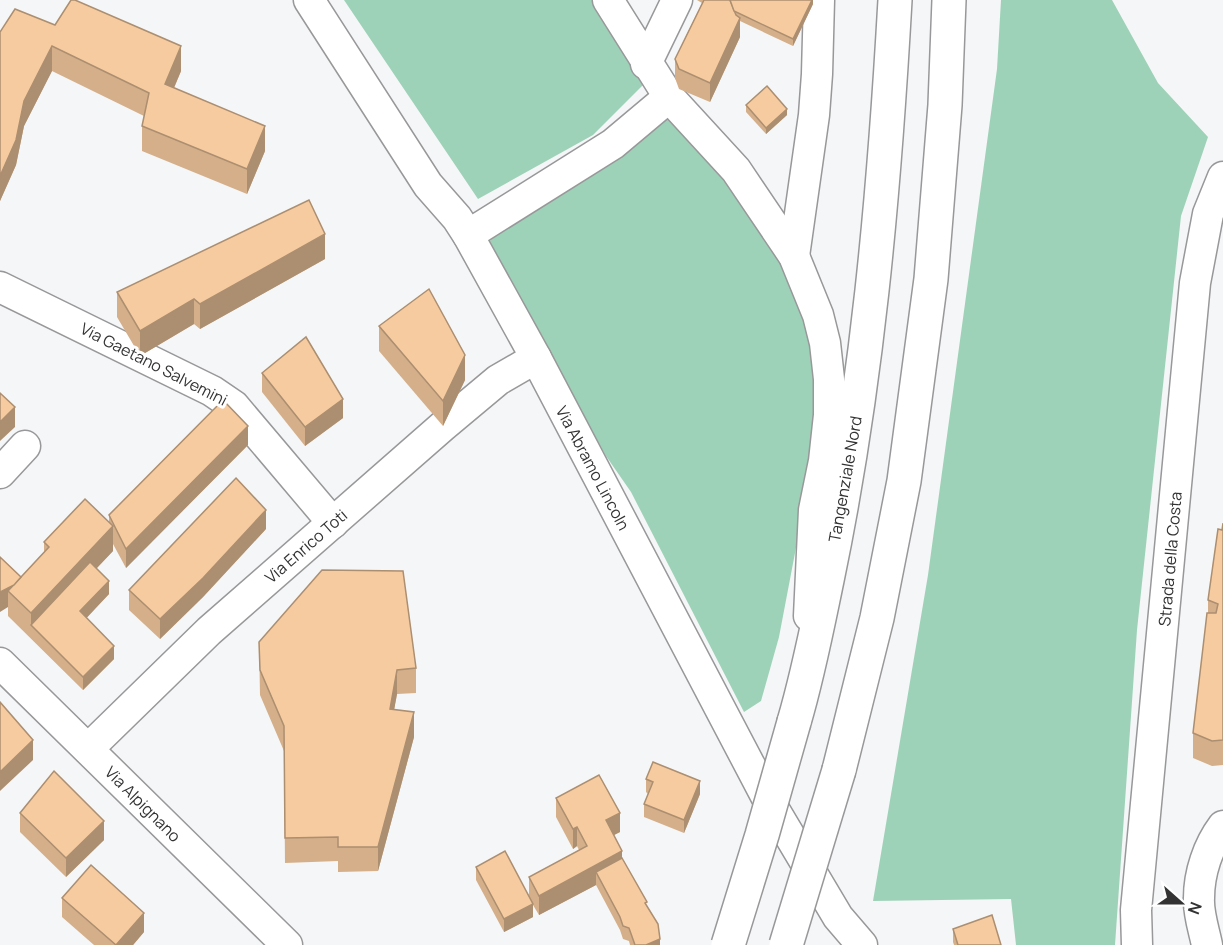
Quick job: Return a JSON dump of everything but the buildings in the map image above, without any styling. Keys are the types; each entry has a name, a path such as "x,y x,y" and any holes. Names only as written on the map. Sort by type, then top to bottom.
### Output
{"highway":[{"name":"Tangenziale Nord","path":"728,945 807,679 843,504 879,241 895,0"},
{"path":"786,945 839,770 877,618 904,481 931,279 945,105 949,0"}],"street":[{"name":"Via Abramo Lincoln","path":"309,0 428,185 457,218 468,235 536,358 766,796 838,916 862,945"},
{"path":"608,0 669,98 736,170 794,256 818,315 825,343 829,379 829,415 824,461 814,510 807,679"},
{"path":"646,64 677,0"},
{"path":"794,256 814,114 819,0"},
{"path":"468,235 613,144 669,98"},
{"name":"Strada della Costa","path":"1137,945 1136,910 1196,283 1208,214 1223,177"},
{"name":"Via Gaetano Salvemini","path":"0,287 212,391 234,406 333,523"},
{"name":"Via Enrico Toti","path":"88,749 178,658 443,426 498,380 536,358"},
{"path":"0,473 25,446"},
{"name":"Via Alpignano","path":"0,663 286,945"},
{"path":"1207,945 1199,900 1202,871 1217,834 1223,826"}],"green space":[{"path":"344,0 593,0 596,11 643,85 593,135 478,199"},
{"path":"1001,0 1112,0 1158,83 1208,137 1181,216 1137,630 1115,945 1016,945 1011,899 873,901 928,575 997,69"},
{"path":"667,112 728,177 788,274 808,320 816,369 811,469 779,637 761,701 744,712 631,492 606,456 488,243 511,217"}]}
